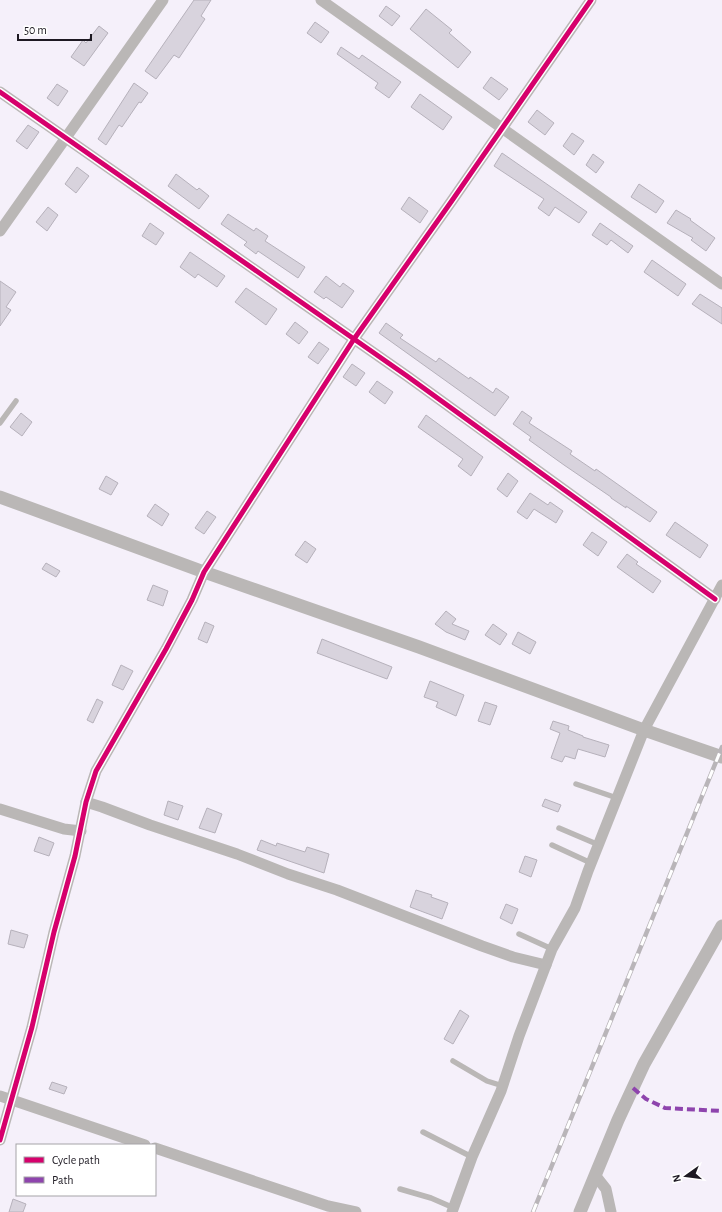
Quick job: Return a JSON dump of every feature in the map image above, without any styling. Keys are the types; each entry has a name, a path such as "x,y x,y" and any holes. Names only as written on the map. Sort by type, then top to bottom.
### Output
{"street":[{"path":"0,231 163,0"},
{"path":"321,0 722,284"},
{"path":"0,1140 32,1027 54,932 81,831 86,802 96,771 166,649 192,600 204,572 354,339 503,128 591,0"},
{"path":"0,92 407,376 715,599"},
{"path":"0,497 204,572 419,647 644,730 722,757"},
{"path":"453,1210 472,1157 503,1086 519,1036 552,949 575,908 591,863 644,730 722,585"},
{"path":"86,802 102,806 150,825 237,854 482,946 513,957 546,966"},
{"path":"0,809 64,829 81,831"},
{"path":"580,1212 618,1120 644,1064 722,926"},
{"path":"0,1096 143,1144"},
{"path":"156,1148 328,1206 356,1212"},
{"path":"595,1175 606,1189 611,1212"}],"lane":[{"path":"0,423 16,401"},
{"path":"576,784 618,798"},
{"path":"559,828 599,845"},
{"path":"552,845 591,863"},
{"path":"519,934 552,949"},
{"path":"453,1061 487,1081 503,1086"},
{"path":"423,1132 472,1157"},
{"path":"400,1189 431,1198 453,1210"}],"building":[{"path":"194,0 211,0 201,16 205,19 179,58 174,55 156,79 145,71"},
{"path":"386,6 400,16 392,26 379,16"},
{"path":"426,9 452,30 449,33 471,52 458,68 410,29"},
{"path":"315,22 329,32 321,43 307,33"},
{"path":"99,26 108,33 84,66 71,57 83,40 86,43"},
{"path":"341,47 359,59 362,55 401,82 389,98 375,88 378,83 337,54"},
{"path":"491,77 508,89 499,100 483,88"},
{"path":"134,83 148,93 141,103 139,102 122,127 119,125 106,145 98,139"},
{"path":"57,84 68,91 58,106 47,98"},
{"path":"420,94 452,117 443,130 411,107"},
{"path":"537,110 554,123 545,135 528,122"},
{"path":"28,125 39,132 27,149 16,141"},
{"path":"572,133 584,141 574,155 563,146"},
{"path":"502,153 587,212 579,223 555,207 549,216 538,208 544,199 494,166"},
{"path":"593,154 604,162 596,173 586,165"},
{"path":"77,167 89,176 76,193 65,184"},
{"path":"176,174 197,190 199,188 209,196 199,209 168,186"},
{"path":"639,184 664,201 656,213 631,197"},
{"path":"409,197 428,211 420,223 401,209"},
{"path":"48,207 58,215 47,231 36,222"},
{"path":"676,210 691,219 690,220 715,238 706,251 691,240 693,238 667,223"},
{"path":"228,214 254,231 256,228 268,236 265,241 305,267 298,278 258,251 256,254 244,245 247,242 221,224"},
{"path":"150,223 164,233 156,245 142,236"},
{"path":"600,223 633,246 628,253 611,240 607,245 592,235"},
{"path":"190,252 225,276 217,287 198,274 195,278 180,267"},
{"path":"652,260 686,284 678,296 644,272"},
{"path":"326,276 340,287 343,283 354,291 342,308 326,297 324,299 314,292"},
{"path":"0,281 16,292 6,307 11,310 0,326"},
{"path":"246,288 277,309 266,325 235,302"},
{"path":"700,294 722,308 722,324 692,304"},
{"path":"295,322 308,332 299,344 286,334"},
{"path":"386,323 403,335 400,338 436,362 439,358 469,379 470,377 493,393 496,388 509,397 495,416 379,333"},
{"path":"319,342 329,349 318,364 308,357"},
{"path":"352,364 365,373 356,386 343,377"},
{"path":"377,381 393,392 385,404 369,392"},
{"path":"522,411 532,418 529,423 572,451 570,454 595,471 596,469 657,512 650,522 611,498 529,440 531,437 513,424"},
{"path":"21,413 32,422 22,436 10,427"},
{"path":"426,415 483,457 471,476 458,466 463,459 418,427"},
{"path":"508,473 518,481 507,497 497,489"},
{"path":"106,476 118,483 111,495 99,489"},
{"path":"530,493 548,505 550,502 563,511 556,523 534,509 527,519 517,512"},
{"path":"155,504 169,514 162,526 147,516"},
{"path":"207,511 216,517 204,534 195,528"},
{"path":"675,522 708,545 700,558 666,535"},
{"path":"592,532 607,542 598,556 583,545"},
{"path":"305,541 316,549 307,563 295,555"},
{"path":"627,554 638,562 636,564 661,581 653,593 617,567"},
{"path":"46,563 60,571 56,577 42,569"},
{"path":"153,585 168,591 163,606 147,600"},
{"path":"446,611 456,619 452,624 469,631 465,640 446,632 435,624"},
{"path":"205,622 214,626 207,643 198,639"},
{"path":"493,624 507,634 500,645 485,635"},
{"path":"518,632 536,642 530,654 512,644"},
{"path":"322,639 392,667 387,679 317,653"},
{"path":"121,665 133,671 123,690 112,685"},
{"path":"430,681 464,695 456,716 436,707 438,702 424,697"},
{"path":"97,699 103,702 93,723 87,720"},
{"path":"485,702 497,706 490,725 478,721"},
{"path":"553,721 569,726 568,730 583,737 609,745 605,757 578,749 575,759 565,756 562,762 551,758 560,733 550,729"},
{"path":"545,799 561,805 558,812 542,806"},
{"path":"168,801 183,806 178,820 164,815"},
{"path":"207,808 222,814 215,833 199,828"},
{"path":"39,837 54,843 49,856 34,851"},
{"path":"261,840 276,846 277,843 305,852 307,847 329,854 324,873 257,850"},
{"path":"525,856 537,860 531,877 519,872"},
{"path":"416,890 432,895 431,897 448,903 442,919 410,907"},
{"path":"506,904 518,909 512,924 500,918"},
{"path":"11,930 28,935 24,948 8,944"},
{"path":"460,1010 469,1016 453,1044 444,1039"},
{"path":"52,1082 67,1087 64,1094 49,1089"},
{"path":"13,1199 26,1204 23,1212 9,1212"}],"railway":[{"path":"533,1212 722,747"}],"marked path":[{"path":"633,1088 646,1099 665,1108 722,1111"}],"cycle path":[{"path":"0,1140 32,1027 54,932 75,856 86,802 96,771 166,649 192,600 204,572 354,339 591,0"},
{"path":"0,92 407,376 715,599"}]}
